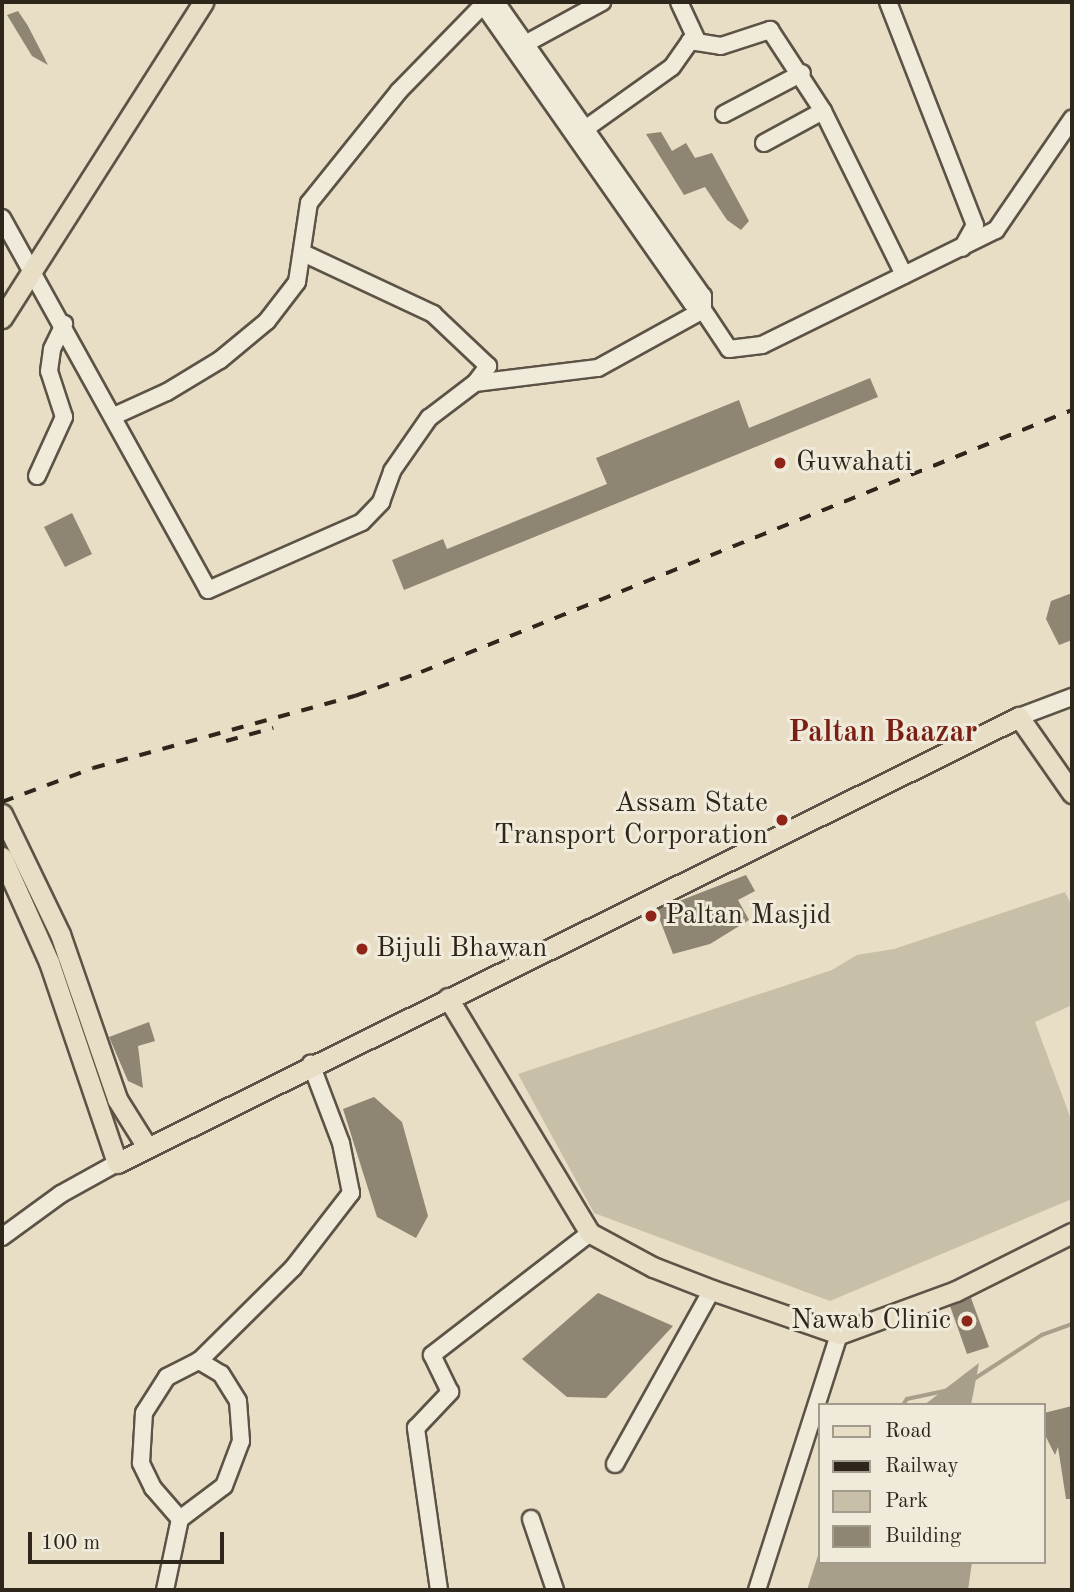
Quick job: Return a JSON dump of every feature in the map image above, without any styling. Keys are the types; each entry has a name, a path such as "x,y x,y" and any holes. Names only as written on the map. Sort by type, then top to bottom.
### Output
{"main road":[{"path":"2,318 203,2"},
{"path":"2,857 49,962 96,1109 117,1163 311,1064 1019,717 1072,793"},
{"path":"2,814 60,934 117,1099 147,1147"},
{"path":"448,998 590,1233 653,1267 712,1290 839,1334 956,1291 1072,1233"}],"street":[{"path":"525,44 602,2"},
{"path":"679,2 696,38 721,46 770,30 802,73 823,111 904,275"},
{"path":"888,2 975,225 962,248"},
{"path":"486,3 525,44 692,303 703,310 729,349 752,348 996,230 1072,119"},
{"path":"486,3 580,132"},
{"path":"114,416 167,392 220,359 267,321 297,282 309,203 399,91 486,3"},
{"path":"580,132 673,67 682,47 696,38"},
{"path":"724,114 802,73"},
{"path":"764,143 823,111"},
{"path":"2,218 33,267 208,590 362,522 381,502 392,471 429,418 475,383 488,366 433,314 303,253"},
{"path":"475,383 598,368 703,310"},
{"path":"37,476 64,416 49,371 52,349 64,324"},
{"path":"1019,717 1072,697"},
{"path":"180,1519 153,1488 141,1463 144,1413 167,1377 199,1361 293,1268 351,1193 341,1143 311,1064"},
{"path":"2,1237 61,1194 117,1163"},
{"path":"439,1590 416,1428 450,1392 432,1355 590,1233"},
{"path":"615,1464 712,1290"},
{"path":"757,1590 839,1334"},
{"path":"165,1590 180,1519 224,1486 241,1441 238,1401 221,1374 199,1361"},
{"path":"531,1519 555,1590"}],"green space":[{"path":"1065,892 1072,906 1072,1005 1035,1022 1072,1122 1072,1199 830,1301 594,1213 518,1074 832,970 857,955 894,949"}],"shaded area":[{"path":"979,1363 971,1403 927,1403"},
{"path":"818,1555 818,1564 972,1564 968,1590 807,1590"}],"building":[{"path":"18,11 48,65 32,56 7,15"},
{"path":"661,132 672,151 686,143 695,158 712,153 749,221 741,230 727,220 705,187 684,195 646,134"},
{"path":"870,378 878,397 404,590 392,560 443,539 447,549 607,484 596,458 739,400 749,428"},
{"path":"72,513 92,554 65,567 44,527"},
{"path":"1072,593 1072,640 1059,645 1046,619 1051,601"},
{"path":"746,875 755,891 738,900 749,920 710,944 673,954 656,910"},
{"path":"149,1022 155,1041 138,1046 143,1088 128,1081 109,1037"},
{"path":"374,1097 402,1122 428,1216 416,1238 377,1217 343,1109"},
{"path":"598,1293 673,1326 606,1398 567,1397 522,1359"},
{"path":"971,1298 989,1347 967,1354 950,1306"},
{"path":"1072,1406 1072,1499 1066,1499 1058,1447 1055,1455 1046,1437 1046,1412"}],"waterway":[{"path":"974,1379 1042,1335 1072,1324"},
{"path":"904,1403 907,1399 945,1391"}],"railway":[{"path":"2,802 93,768 355,696 421,672 1072,410"},
{"path":"226,741 273,728"}],"place":[{"name":"Guwahati","path":"780,463"},
{"name":"Assam State Transport Corporation","path":"782,820"},
{"name":"Paltan Masjid","path":"651,916"},
{"name":"Bijuli Bhawan","path":"362,949"},
{"name":"Nawab Clinic","path":"967,1321"}],"district":[{"name":"Paltan Baazar","path":"883,733"}]}
